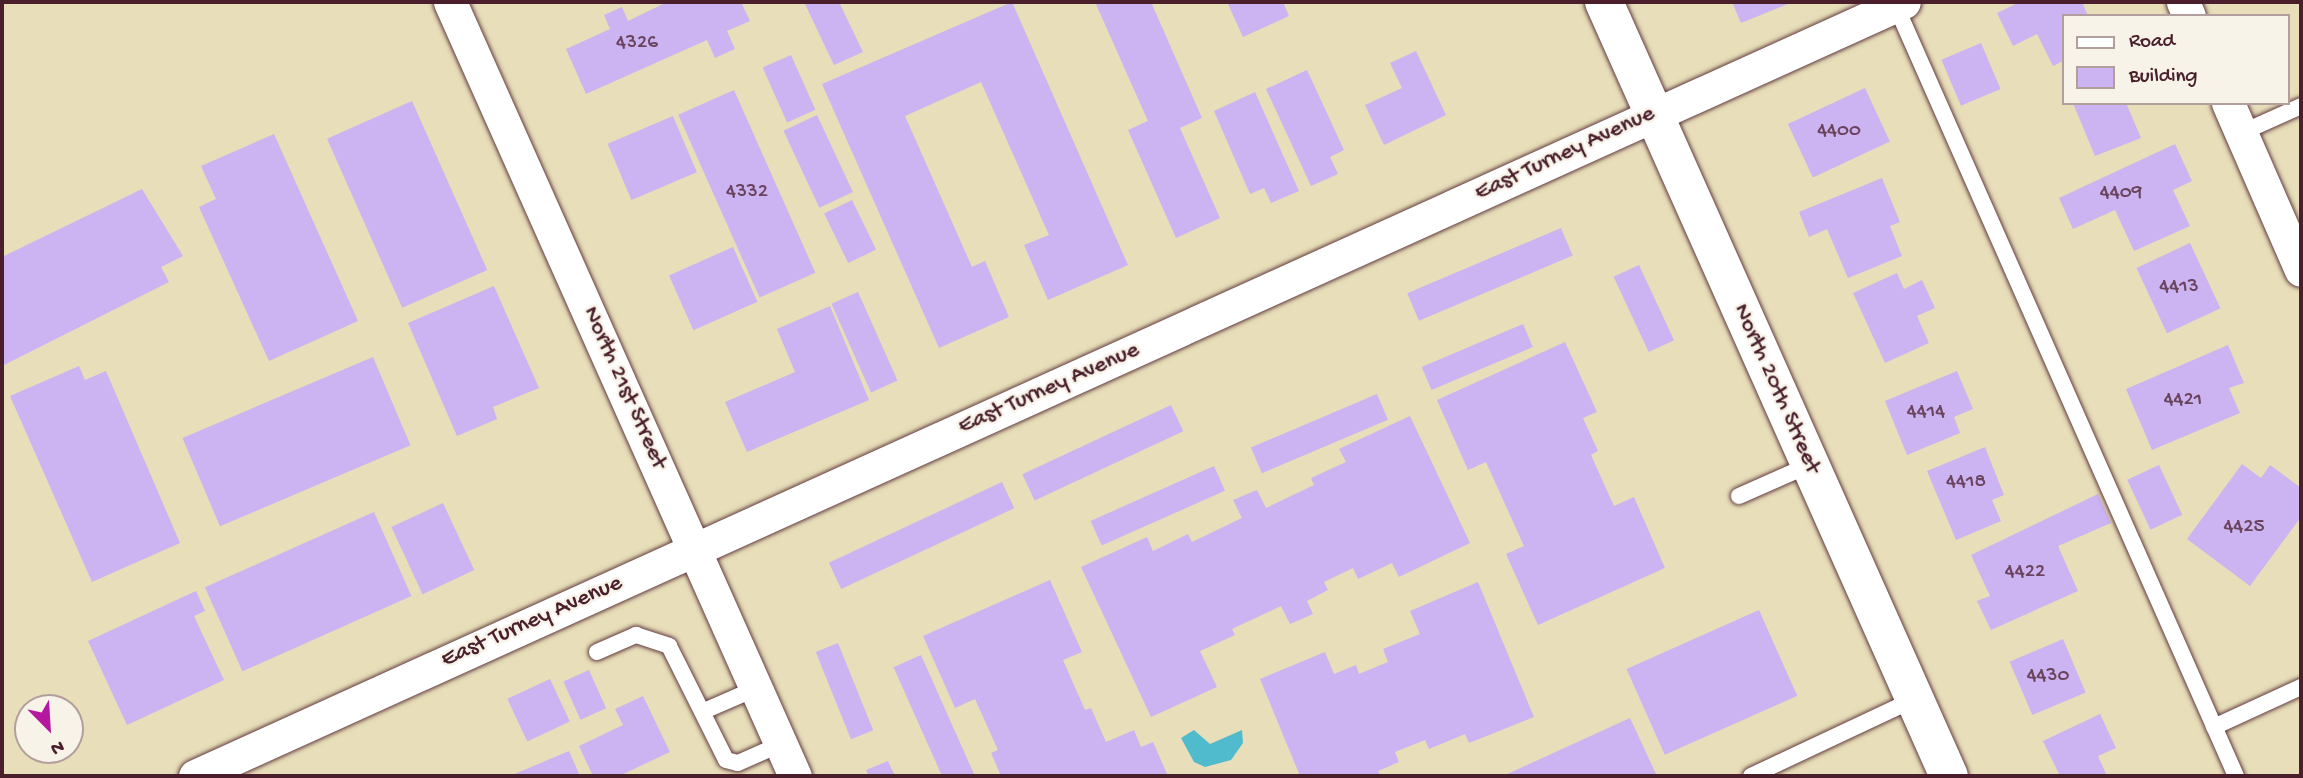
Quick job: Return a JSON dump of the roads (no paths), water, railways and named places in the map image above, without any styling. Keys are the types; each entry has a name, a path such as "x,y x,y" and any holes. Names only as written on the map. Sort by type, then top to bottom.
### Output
{"street":[{"name":"North 21st Street","path":"450,2 795,776"},
{"name":"North 20th Street","path":"1604,2 1949,776"},
{"name":"East Turney Avenue","path":"195,776 1898,3"},
{"path":"2234,118 2301,270"}],"lane":[{"path":"1898,3 2236,776"},
{"path":"2234,118 2301,106"},
{"path":"1739,496 1809,465"},
{"path":"597,652 636,635 669,646 704,711 726,760 738,763 781,744"},
{"path":"2214,727 2301,687"},
{"path":"704,711 757,688"},
{"path":"1751,776 1915,699"}],"water":[{"path":"1194,730 1210,744 1242,730 1243,743 1231,760 1205,767 1194,762 1181,738"}]}
